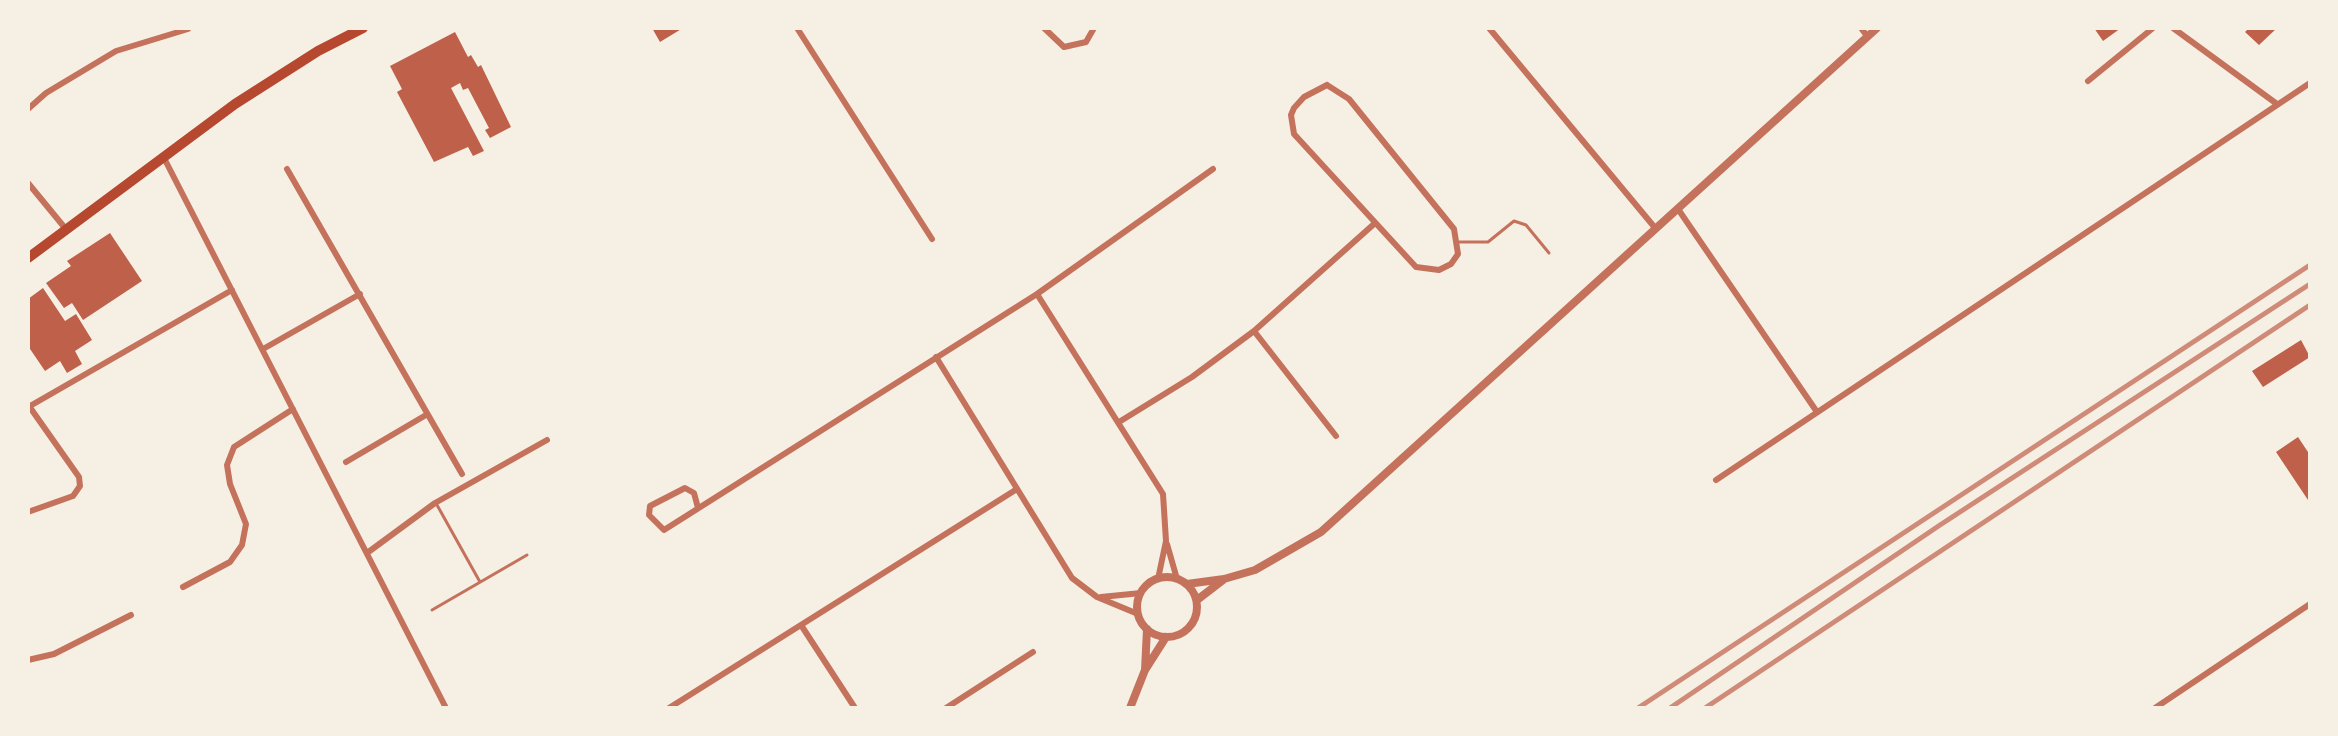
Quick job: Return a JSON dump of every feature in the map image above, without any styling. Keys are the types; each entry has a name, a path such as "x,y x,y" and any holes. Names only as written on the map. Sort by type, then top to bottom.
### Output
{"main road":[{"path":"28,258 249,95 318,51 363,28"}],"street":[{"path":"797,28 932,239"},
{"path":"1044,28 1064,47 1086,42 1094,28"},
{"path":"1489,28 1656,229"},
{"path":"1861,28 1867,36"},
{"path":"1187,584 1224,579 1255,570 1321,532 1877,28"},
{"path":"2088,81 2153,28"},
{"path":"2173,28 2277,104"},
{"path":"28,109 46,93 116,51 188,29"},
{"path":"1716,480 2310,83"},
{"path":"1327,85 1342,92 1454,229 1459,242 1458,254 1451,264 1427,271 1416,267 1294,134 1291,115 1304,97 1314,89 1327,85"},
{"path":"163,156 446,708"},
{"path":"287,169 462,474"},
{"path":"698,508 694,493 685,488 650,506 649,515 664,530 1037,294 1213,169"},
{"path":"28,183 65,228"},
{"path":"1678,209 1817,412"},
{"path":"1119,422 1192,377 1254,331 1374,224"},
{"path":"28,512 73,496 80,486 79,477 29,405 232,290"},
{"path":"263,349 360,294"},
{"path":"1037,294 1163,494 1166,541 1177,579"},
{"path":"1254,331 1336,436"},
{"path":"936,357 1072,578 1097,597 1138,614 1147,629 1145,670"},
{"path":"183,587 230,562 242,545 246,524 230,484 227,465 234,447 293,409"},
{"path":"346,462 426,415"},
{"path":"367,553 435,503 547,440"},
{"path":"669,708 1017,489"},
{"path":"1097,597 1141,593 1158,579 1166,541"},
{"path":"1147,629 1166,637 1182,634 1190,628 1197,612 1197,600 1187,584 1177,579 1158,579"},
{"path":"1197,600 1224,579"},
{"path":"1138,614 1141,593"},
{"path":"2155,708 2310,604"},
{"path":"28,660 54,654 131,615"},
{"path":"801,625 855,708"},
{"path":"1130,708 1145,670 1166,637"},
{"path":"946,708 1033,652"}],"lane":[{"path":"1459,242 1488,242 1514,221 1526,225 1549,253"},
{"path":"435,503 480,582"},
{"path":"432,610 527,555"}],"building":[{"path":"652,28 683,28 660,42"},
{"path":"2094,28 2121,28 2103,41"},
{"path":"2249,28 2277,28 2259,45 2245,32"},
{"path":"455,32 468,57 471,55 478,67 481,65 511,127 490,138 485,130 489,128 468,88 463,90 460,83 451,88 484,151 473,156 468,147 434,162 397,92 402,89 390,66"},
{"path":"110,233 142,281 83,320 72,303 64,308 46,283 71,266 67,261"},
{"path":"43,288 65,321 76,314 92,340 75,351 82,364 67,373 60,361 45,371 28,346 28,299"},
{"path":"2301,340 2310,357 2263,387 2252,371"},
{"path":"2298,437 2310,455 2310,503 2276,452"}],"railway":[{"path":"1638,708 2310,265"},
{"path":"1670,708 1940,525 2310,284"},
{"path":"1705,708 2310,305"}]}
